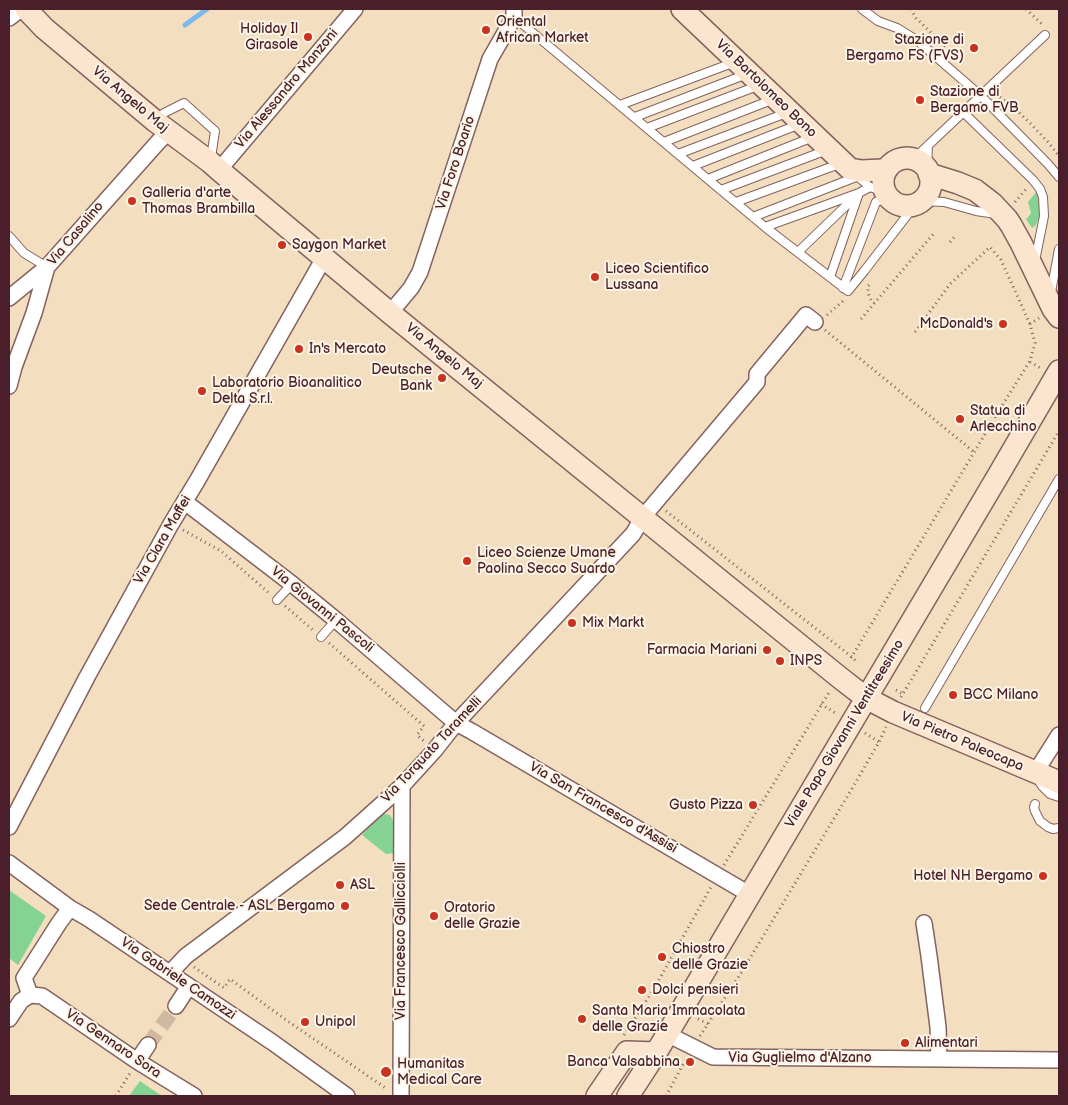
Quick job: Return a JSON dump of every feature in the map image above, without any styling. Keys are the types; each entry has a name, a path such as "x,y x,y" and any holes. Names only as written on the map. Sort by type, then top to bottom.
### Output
{"main road":[{"name":"Via Angelo Maj","path":"26,9 44,28 162,126 214,166 390,313 649,510 838,677 866,698"},
{"name":"Via Bartolomeo Bono","path":"682,9 801,122"},
{"path":"801,122 862,171 888,168 902,159 908,158 919,161 928,171 931,178 930,189 925,198 918,203 908,206 900,204 882,192 888,168"},
{"path":"928,171 976,190 992,203 1009,208 1011,225 1054,310"},
{"name":"Viale Papa Giovanni Ventitreesimo","path":"628,1096 656,1053 1000,474 1059,371"},
{"name":"Via Pietro Paleocapa","path":"866,698 898,703 1059,782"},
{"path":"597,1096 626,1052 656,1053"}],"street":[{"path":"9,18 21,9"},
{"name":"Via Alessandro Manzoni","path":"214,166 355,9"},
{"name":"Via Foro Boario","path":"390,313 411,288 420,272 490,58 514,13"},
{"name":"Via Casalino","path":"9,386 34,313 47,267 159,141 162,126"},
{"name":"Via Clara Maffei","path":"9,827 87,677 171,524 324,258"},
{"path":"9,298 47,267"},
{"name":"Via Torquato Taramelli","path":"170,973 186,956 345,837 402,786 434,751 456,723 633,534 649,510 757,382 756,374 806,315 814,322"},
{"name":"Via Giovanni Pascoli","path":"185,502 292,584 456,723"},
{"name":"Via San Francesco d'Assisi","path":"456,723 749,894"},
{"path":"1036,772 1059,735"},
{"name":"Via Francesco Gallicciolli","path":"395,1094 402,786"},
{"name":"Via Gabriele Camozzi","path":"9,863 70,908 90,919 272,1042 347,1096"},
{"path":"9,1020 21,1001 30,995 24,978 70,908"},
{"path":"924,923 938,1027 940,1059"},
{"path":"176,1006 189,986"},
{"name":"Via Gennaro Sora","path":"30,995 42,996 137,1061 194,1096"},
{"name":"Via Guglielmo d'Alzano","path":"667,1034 712,1057 1059,1060"},
{"path":"137,1061 148,1045"}],"lane":[{"path":"862,9 878,21 897,28 918,41 980,96 1059,177"},
{"path":"514,13 765,227 830,277 845,293"},
{"path":"908,158 915,156 928,145 1045,35"},
{"path":"162,126 164,113 184,103 214,131 214,166"},
{"path":"620,105 801,122"},
{"path":"963,112 1033,180 1042,192 1044,216 1034,269"},
{"path":"635,117 801,122"},
{"path":"647,128 801,122"},
{"path":"664,142 801,122"},
{"path":"678,154 801,122"},
{"path":"693,166 801,122"},
{"path":"708,179 801,122"},
{"path":"721,190 801,122"},
{"path":"736,202 801,122"},
{"path":"753,216 801,122"},
{"name":"Via Bartolomeo Bono","path":"801,122 882,192"},
{"path":"928,145 928,171"},
{"path":"765,227 859,193 882,192"},
{"path":"845,293 876,202 882,192"},
{"path":"798,252 859,193"},
{"path":"830,277 859,193"},
{"path":"845,293 866,270 918,203 944,202 976,211 1009,208"},
{"path":"9,236 24,253 47,267"},
{"path":"1054,310 1054,277 1059,249"},
{"path":"925,708 1059,479"},
{"path":"277,600 292,584"},
{"path":"321,636 336,620"},
{"path":"1036,772 1042,786 1050,794 1059,798"},
{"path":"1035,804 1035,812 1040,821 1053,829 1059,828"}],"path":[{"path":"1056,156 1059,151"},
{"path":"1009,208 1031,182"},
{"path":"861,319 935,232"},
{"path":"950,242 956,235"},
{"path":"852,657 1030,362 1035,343 1030,324 1001,260 990,247 950,284 915,332"},
{"path":"870,282 868,293 872,300 877,301"},
{"path":"838,313 834,310 845,293"},
{"path":"1030,324 1054,310"},
{"path":"814,322 974,452"},
{"path":"666,1096 693,1047 741,972 850,792 879,742 898,703 1059,431"},
{"path":"649,510 858,663"},
{"path":"896,690 898,703"},
{"path":"186,956 195,968 224,988 230,979 286,1020 395,1094"},
{"path":"652,992 657,995"},
{"path":"698,1019 708,1024"},
{"path":"116,1096 137,1061"}],"green space":[{"path":"1037,191 1040,198 1040,214 1036,225 1032,228 1026,219 1031,213 1028,202"},
{"path":"380,815 390,815 396,826 396,853 386,854 362,835"},
{"path":"9,890 46,916 18,965 9,958"},
{"path":"140,1081 162,1096 129,1096"}],"waterway":[{"path":"185,25 207,9"}],"tunnel":[{"path":"148,1045 176,1006"}],"place":[{"name":"Oriental African Market","path":"486,30"},
{"name":"Holiday Il Girasole","path":"308,37"},
{"name":"Stazione di Bergamo FS (FVS)","path":"974,48"},
{"name":"Stazione di Bergamo FVB","path":"920,100"},
{"name":"Galleria d'arte Thomas Brambilla","path":"132,201"},
{"name":"Saygon Market","path":"282,245"},
{"name":"Liceo Scientifico Lussana","path":"595,277"},
{"name":"McDonald's","path":"1003,324"},
{"name":"In's Mercato","path":"299,349"},
{"name":"Deutsche Bank","path":"442,378"},
{"name":"Laboratorio Bioanalitico Delta S.r.l.","path":"202,391"},
{"name":"Statua di Arlecchino","path":"960,419"},
{"name":"Liceo Scienze Umane Paolina Secco Suardo","path":"467,561"},
{"name":"Mix Markt","path":"572,623"},
{"name":"Farmacia Mariani","path":"767,650"},
{"name":"INPS","path":"780,661"},
{"name":"BCC Milano","path":"953,695"},
{"name":"Gusto Pizza","path":"753,805"},
{"name":"Hotel NH Bergamo","path":"1043,876"},
{"name":"ASL","path":"340,885"},
{"name":"Sede Centrale - ASL Bergamo","path":"345,906"},
{"name":"Oratorio delle Grazie","path":"434,916"},
{"name":"Chiostro delle Grazie","path":"662,957"},
{"name":"Dolci pensieri","path":"642,990"},
{"name":"Santa Maria Immacolata delle Grazie","path":"582,1019"},
{"name":"Unipol","path":"305,1022"},
{"name":"Alimentari","path":"905,1043"},
{"name":"Banca Valsabbina","path":"690,1062"},
{"name":"Humanitas Medical Care","path":"386,1072"}]}
